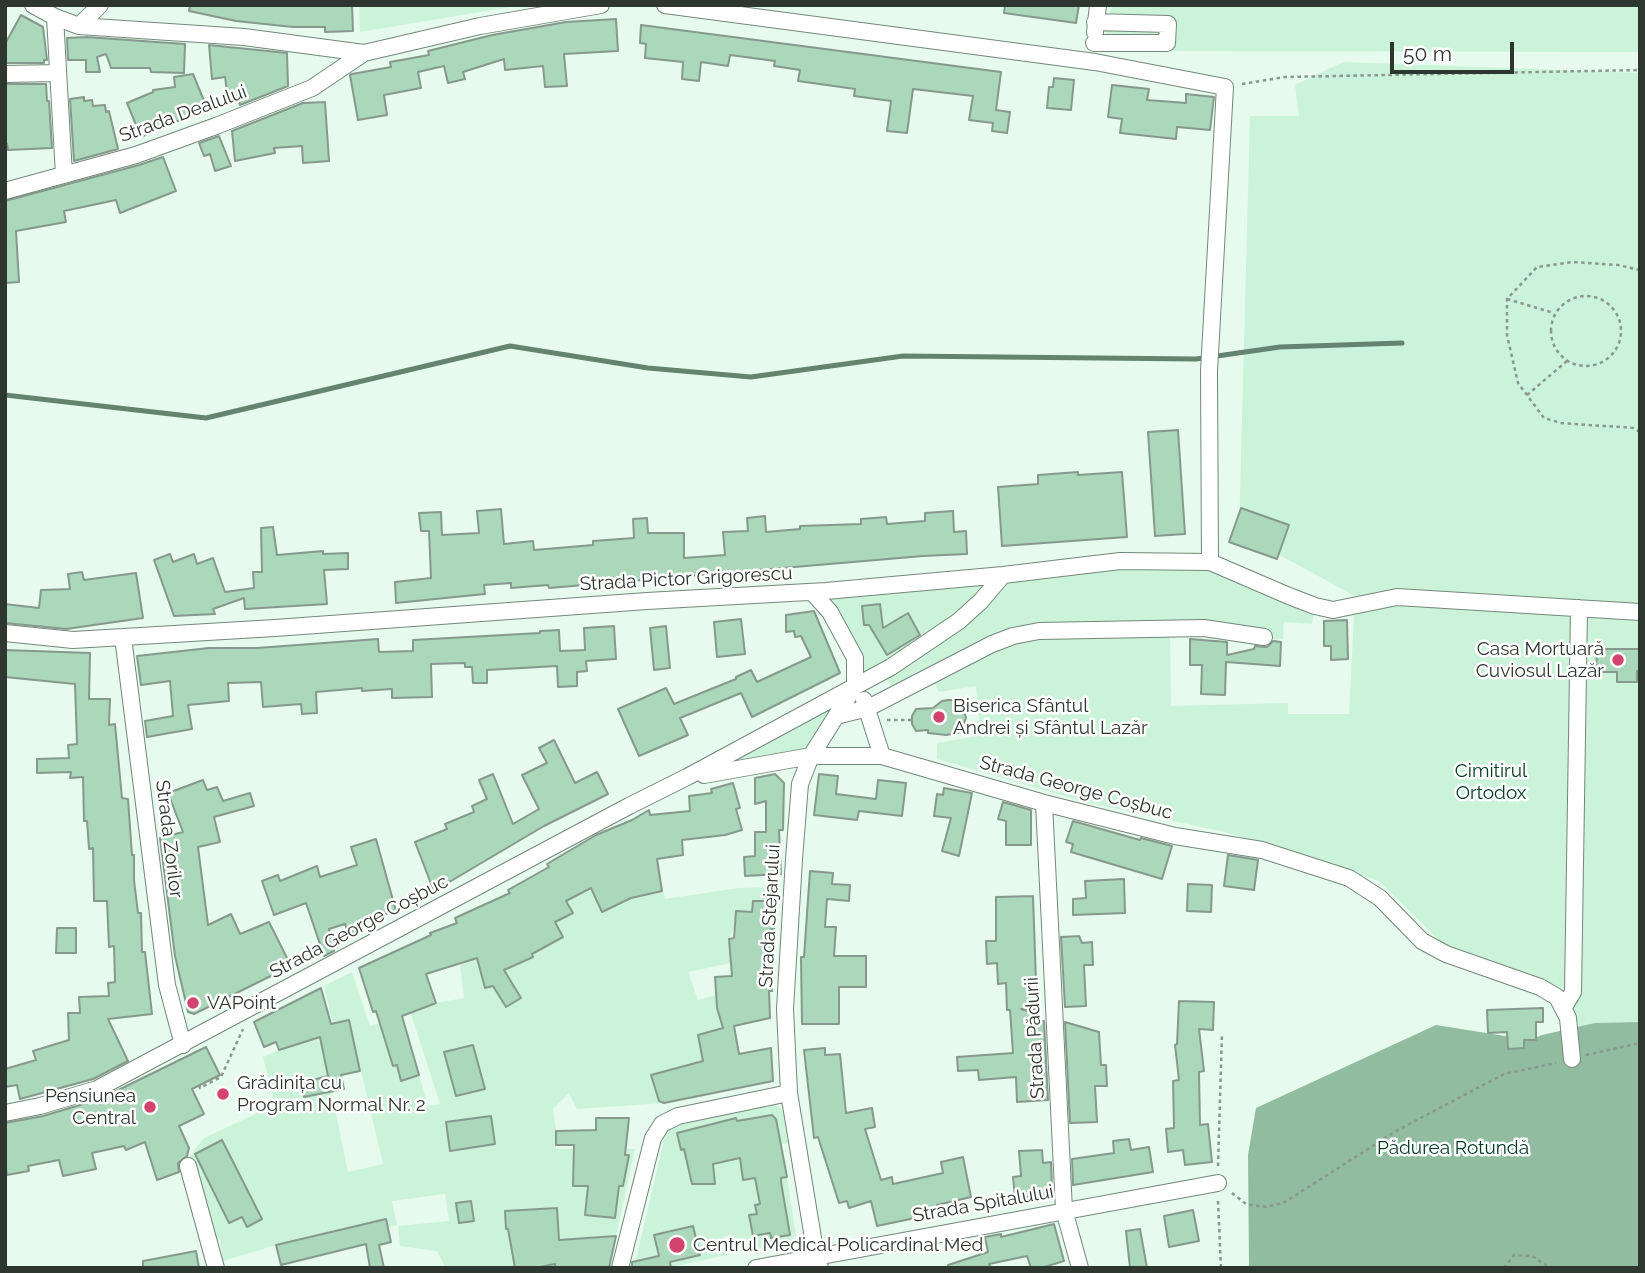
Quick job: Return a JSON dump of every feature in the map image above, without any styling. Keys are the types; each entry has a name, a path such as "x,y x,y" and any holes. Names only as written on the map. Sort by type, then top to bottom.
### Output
{"street":[{"path":"33,5 79,26 244,37 364,53 480,26 601,5"},
{"path":"79,26 100,5"},
{"path":"665,5 1095,62 1225,86 1209,371 1210,562"},
{"path":"1094,43 1167,43 1168,24 1096,14 1094,43 1095,62"},
{"path":"55,17 64,175"},
{"name":"Strada Dealului","path":"5,191 136,155 216,126 312,88 364,53"},
{"path":"5,74 57,73"},
{"name":"Strada Pictor Grigorescu","path":"5,633 73,640 123,637 812,592 1003,575 1119,561 1210,562 1315,606 1333,610 1397,597 1640,612"},
{"name":"Strada George Coșbuc","path":"5,1113 97,1089 687,778 891,667 959,621 1003,575"},
{"path":"812,592 830,612 855,658 855,686 870,714 882,756"},
{"path":"1572,1059 1568,1018 1564,1007 1573,992 1579,608"},
{"path":"836,716 870,714 992,644 1013,636 1039,631 1204,628 1264,637"},
{"name":"Strada Zorilor","path":"123,637 167,985 183,1045"},
{"name":"Strada Stejarului","path":"818,1262 789,1093 785,1009 794,859 800,784 811,756 855,686"},
{"name":"Strada George Coșbuc","path":"687,778 811,756 882,756 1044,803 1175,836 1262,850 1349,878 1380,898 1422,941 1446,954 1540,987 1557,997 1564,1007"},
{"name":"Strada Pădurii","path":"1044,803 1064,1210 1080,1268"},
{"path":"620,1268 653,1138 662,1124 678,1116 789,1093"},
{"path":"188,1166 216,1268"},
{"name":"Strada Spitalului","path":"756,1268 818,1262 1064,1210 1218,1183"}],"path":[{"path":"1225,86 1285,78 1640,70"},
{"path":"1640,270 1618,265 1572,262 1537,267 1507,299 1507,335 1518,383 1544,418 1561,423 1633,428 1640,432"},
{"path":"1589,295 1605,300 1614,308 1621,324 1621,336 1616,351 1592,366 1579,366 1567,361 1554,346 1550,335 1555,313 1570,299 1589,295"},
{"path":"1507,299 1555,313"},
{"path":"1527,395 1567,361"},
{"path":"870,714 912,720"},
{"path":"199,1085 200,1088 221,1077 244,1031 240,1023"},
{"path":"1221,1268 1218,1183 1222,1033"},
{"path":"1218,1183 1246,1203 1266,1208 1285,1202 1396,1131 1504,1074 1640,1043"},
{"path":"1504,1268 1514,1255 1532,1256 1550,1268"}],"green space":[{"path":"359,5 522,5 360,32"},
{"path":"1111,5 1640,5 1640,52 1105,51"},
{"name":"Cimitirul Ortodox","path":"1343,62 1640,73 1640,1022 1595,1023 1578,1029 1565,989 1443,944 1379,881 1225,832 1085,802 937,759 937,743 973,737 971,722 979,721 976,686 939,692 933,681 1009,643 1036,637 1170,637 1171,706 1288,703 1288,714 1349,714 1355,596 1239,533 1250,116 1299,116 1295,85"},
{"path":"1210,562 1315,606 1312,624 1284,622 1283,639 1039,631 895,693 883,672 855,686 855,658 812,592"},
{"path":"855,686 811,756 687,777"},
{"path":"778,887 777,901 753,901 752,912 736,911 735,925 729,939 731,963 688,972 698,1000 716,995 723,1028 698,1035 703,1061 666,1071 655,1090 659,1101 664,1103 577,1109 569,1093 553,1109 556,1149 635,1149 609,1268 446,1268 437,1251 400,1246 398,1226 449,1221 445,1194 392,1201 397,1225 387,1227 385,1219 276,1245 223,1261 220,1240 212,1242 190,1156 204,1138 275,1105 263,1057 295,1043 320,1037 348,1172 383,1164 349,1020 333,1024 324,986 352,972 370,1026 380,1023 393,1066 397,1065 401,1080 419,1075 428,1106 440,1104 401,983 419,1009 464,998 460,963 447,927 457,922 491,946 505,970 533,957 517,923 551,943 563,937 555,922 573,913 566,901 592,890 602,911 631,898 663,891 665,899 738,888"},
{"name":"Pădurea Rotundă","path":"1640,1022 1640,1268 1249,1268 1248,1155 1256,1108 1436,1025 1530,1040 1595,1023"},
{"path":"773,1104 783,1110 788,1143 781,1144 776,1119 772,1115 737,1121 736,1118 677,1134 681,1150 687,1149 693,1184 715,1184 712,1167 745,1157 747,1168 741,1169 743,1180 762,1177 778,1183 781,1178 787,1177 796,1236 791,1242 738,1253 734,1235 724,1237 727,1255 666,1268 634,1268 664,1140 661,1141 667,1131 679,1125"}],"building":[{"path":"190,5 352,5 353,31 325,32 325,27 293,27 236,21 189,11"},
{"path":"1005,5 1079,5 1076,23 1004,13"},
{"path":"21,15 43,27 47,60 44,60 44,63 5,63 5,44"},
{"path":"616,19 618,51 564,54 567,86 545,87 543,66 505,70 504,59 463,72 465,79 448,83 444,66 418,72 421,88 384,95 387,115 358,120 350,75 352,74 391,67 390,62 429,55 428,51 492,35 566,22"},
{"path":"641,25 1001,72 996,110 1010,112 1007,133 992,131 993,123 969,120 973,96 913,89 907,133 887,131 891,101 854,96 855,89 798,81 800,70 774,66 775,61 730,55 728,66 701,62 699,81 682,79 683,62 645,58 646,44 640,43"},
{"path":"67,38 185,44 184,73 151,72 150,68 111,68 106,54 97,57 100,72 86,72 86,60 68,60"},
{"path":"209,45 287,53 288,86 240,105 238,98 228,99 225,77 212,79"},
{"path":"193,74 207,108 141,137 127,103 153,90 175,87 174,77"},
{"path":"1054,78 1074,80 1071,110 1047,108 1049,87 1053,87"},
{"path":"5,84 46,84 52,148 8,150 5,144"},
{"path":"1112,85 1149,89 1147,100 1186,103 1186,94 1214,97 1210,130 1177,127 1176,139 1120,133 1122,119 1108,117"},
{"path":"84,97 84,101 92,100 93,106 105,105 106,112 109,111 118,149 74,161 70,99"},
{"path":"325,102 329,161 303,163 302,146 274,148 275,153 235,161 232,131 303,103"},
{"path":"219,136 231,166 215,171 210,154 204,156 199,143"},
{"path":"163,157 176,191 120,213 116,200 64,211 66,222 16,231 19,282 5,283 5,201"},
{"path":"1178,430 1185,534 1155,536 1148,432"},
{"path":"1078,472 1078,475 1122,472 1127,537 1002,546 998,487 1038,484 1038,475"},
{"path":"1241,508 1289,525 1277,559 1229,542"},
{"path":"501,509 504,544 533,541 534,550 634,538 633,519 647,518 648,533 684,533 684,558 725,555 723,532 748,531 747,518 765,516 766,532 800,529 800,526 861,524 861,519 886,517 887,524 925,521 925,513 953,511 954,532 966,531 967,554 549,588 548,585 511,588 511,583 484,585 485,594 396,603 395,582 431,578 429,531 421,531 419,513 441,512 442,535 479,533 477,511"},
{"path":"273,527 277,555 323,551 323,554 348,553 348,569 324,570 327,604 245,609 244,598 213,609 215,614 174,616 154,560 170,554 173,562 194,554 197,564 213,558 225,592 254,588 253,572 262,572 261,528"},
{"path":"82,572 84,580 136,573 143,618 66,629 5,623 5,604 39,608 41,590 70,589 68,574"},
{"path":"880,604 883,628 908,613 920,635 887,655 869,625 864,625 862,606"},
{"path":"814,611 840,673 752,717 741,693 680,718 688,735 639,756 618,709 666,688 674,704 736,679 751,670 757,682 811,657 801,636 795,637 794,631 786,632 786,615"},
{"path":"741,619 745,654 717,657 714,622"},
{"path":"1347,620 1348,659 1331,660 1331,646 1324,646 1324,621"},
{"path":"614,626 616,659 586,661 587,671 577,672 577,686 558,687 557,666 487,670 487,683 473,683 472,667 465,667 465,663 431,664 432,697 392,698 392,689 362,691 362,688 316,692 317,713 302,714 301,704 263,707 261,682 228,683 229,701 188,705 192,729 147,737 145,721 173,716 170,681 141,685 137,656 209,648 257,648 378,639 379,652 413,651 413,640 559,630 560,651 585,650 584,628"},
{"path":"666,626 670,668 654,670 650,628"},
{"path":"1190,639 1227,642 1227,655 1254,649 1255,646 1267,647 1273,641 1281,642 1280,666 1226,662 1225,695 1201,694 1202,665 1190,665"},
{"name":"Casa Mortuară Cuviosul Lazăr","path":"1597,649 1640,649 1637,682 1617,682 1617,672 1596,672"},
{"path":"5,650 90,653 89,699 110,699 109,725 115,724 122,798 128,799 134,880 138,913 141,913 142,952 145,952 152,1014 108,1019 128,1061 93,1079 20,1099 17,1085 5,1087 5,1069 36,1060 33,1051 69,1040 68,1013 80,1013 79,997 109,996 108,983 115,982 114,946 109,947 107,901 94,901 93,848 89,849 87,821 84,821 83,777 70,778 71,772 37,773 37,759 69,758 68,745 77,744 75,684 5,677"},
{"name":"Biserica Sfântul Andrei și Sfântul Lazăr","path":"953,700 963,707 966,718 958,733 946,735 928,733 928,730 916,731 912,716 916,709 933,708 942,701"},
{"path":"554,740 575,783 597,772 608,794 544,826 433,889 415,842 447,829 445,824 474,812 472,806 487,799 479,780 493,774 513,824 539,809 522,775 547,763 539,748"},
{"path":"775,774 784,783 783,830 779,830 781,874 745,876 744,857 755,856 755,832 766,832 766,801 755,804 755,778"},
{"path":"819,774 838,776 836,794 876,799 878,780 906,783 902,816 859,811 857,820 814,815"},
{"path":"203,780 207,790 217,787 223,801 250,793 254,806 214,817 220,842 198,847 208,925 231,914 240,934 269,922 291,966 194,1014 188,1012 175,956 160,838 183,832 168,793"},
{"path":"733,783 740,808 736,809 742,830 725,835 682,840 683,855 657,859 662,891 631,898 602,912 591,888 566,901 573,913 555,922 563,937 532,954 533,957 504,970 521,998 506,1007 493,986 485,988 477,958 426,974 436,1003 402,1016 419,1075 401,1081 397,1065 393,1066 359,968 431,935 430,933 457,923 455,918 510,893 508,890 549,867 547,864 596,835 649,810 650,815 690,811 689,796 712,793 711,789"},
{"path":"944,788 972,793 959,856 942,851 951,818 934,816 937,794 943,795"},
{"path":"1003,802 1031,810 1031,845 1006,845 1006,821 998,819"},
{"path":"1073,821 1172,846 1162,879 1071,852 1073,844 1066,842"},
{"path":"376,839 396,911 365,920 367,926 349,935 345,924 329,929 334,951 324,956 306,903 274,915 262,881 278,875 280,881 317,866 320,877 357,865 351,847"},
{"path":"1228,855 1258,860 1254,890 1224,886"},
{"path":"810,871 833,873 832,884 850,885 849,901 827,899 825,927 836,927 834,956 866,956 866,987 839,987 839,1024 802,1024 801,957 804,957"},
{"path":"1124,879 1125,913 1073,915 1073,899 1086,898 1085,881"},
{"path":"1188,884 1212,885 1211,912 1187,911"},
{"path":"1033,896 1037,1009 1021,1009 1037,1014 1037,1021 1044,1021 1048,1100 1017,1102 1016,1077 979,1080 978,1070 958,1071 957,1057 1013,1053 1006,983 998,984 997,963 987,964 986,941 996,941 996,897"},
{"path":"753,901 777,901 774,929 771,929 773,960 770,960 770,1018 734,1026 739,1054 771,1048 773,1081 664,1103 659,1101 651,1075 703,1061 698,1035 723,1028 717,1008 715,977 732,976 729,939 734,938 736,911 752,912"},
{"path":"57,928 76,928 76,953 56,953"},
{"path":"1079,936 1082,943 1092,942 1093,965 1084,965 1086,1006 1065,1007 1061,937"},
{"path":"321,988 331,1024 349,1020 360,1071 341,1075 344,1089 304,1097 301,1083 328,1076 320,1037 279,1050 276,1042 264,1047 254,1022"},
{"path":"1179,1001 1214,1002 1213,1030 1199,1029 1204,1071 1199,1072 1200,1125 1208,1124 1212,1162 1185,1165 1183,1150 1168,1152 1166,1129 1174,1128 1173,1081 1179,1080 1175,1045"},
{"path":"1543,1008 1543,1022 1536,1022 1536,1040 1524,1040 1524,1048 1508,1049 1507,1032 1488,1033 1487,1010"},
{"path":"1065,1022 1099,1032 1101,1065 1106,1065 1107,1086 1095,1086 1097,1122 1070,1123"},
{"path":"473,1045 485,1089 456,1096 444,1052"},
{"path":"206,1047 220,1075 192,1089 204,1114 179,1126 189,1148 187,1156 178,1163 179,1172 157,1180 145,1142 126,1150 124,1146 92,1153 96,1169 63,1176 59,1160 28,1166 29,1171 7,1175 5,1123 43,1116 100,1099"},
{"path":"825,1048 825,1055 840,1054 846,1113 872,1108 875,1127 865,1129 881,1180 892,1177 893,1184 943,1173 941,1162 963,1157 971,1197 937,1205 939,1213 877,1226 871,1201 849,1208 847,1201 839,1203 818,1137 814,1138 804,1050"},
{"path":"772,1115 776,1119 787,1177 781,1178 781,1182 790,1235 771,1238 770,1233 753,1236 749,1215 757,1214 755,1205 760,1204 755,1178 743,1180 740,1158 713,1164 715,1184 692,1184 684,1149 681,1150 677,1133 736,1118 737,1121"},
{"path":"491,1116 495,1144 450,1151 446,1122"},
{"path":"596,1118 629,1118 625,1155 629,1155 623,1186 619,1186 615,1218 585,1215 588,1186 573,1186 574,1145 556,1145 556,1131 596,1130"},
{"path":"1129,1139 1131,1150 1149,1147 1153,1172 1073,1185 1072,1159 1114,1153 1113,1141"},
{"path":"222,1140 262,1219 247,1227 242,1217 229,1223 195,1154"},
{"path":"1042,1150 1043,1163 1051,1162 1052,1188 1045,1189 1046,1195 1015,1198 1013,1177 1021,1176 1019,1151"},
{"path":"471,1201 474,1221 459,1223 456,1203"},
{"path":"557,1208 559,1240 616,1236 609,1268 555,1268 555,1264 515,1268 506,1229 505,1211"},
{"path":"1193,1210 1199,1241 1169,1247 1164,1216"},
{"path":"386,1219 391,1242 379,1245 384,1268 370,1268 366,1244 281,1265 276,1245"},
{"path":"1054,1224 1064,1261 1031,1268 1027,1256 989,1264 991,1268 949,1268 948,1265 988,1252 985,1237 1001,1234 1001,1237"},
{"name":"Centrul Medical Policardinal Med","path":"693,1226 700,1255 670,1262 671,1268 632,1268 632,1262 659,1256 654,1235"},
{"path":"1140,1229 1147,1268 1130,1268 1126,1231"},
{"path":"196,1251 199,1268 143,1268 143,1261"}],"waterway":[{"path":"5,395 206,418 510,346 648,368 751,377 903,356 1196,359 1280,347 1402,343"}],"place":[{"name":"Casa Mortuară Cuviosul Lazăr","path":"1618,660"},
{"name":"Biserica Sfântul Andrei și Sfântul Lazăr","path":"939,717"},
{"name":"VAPoint","path":"193,1003"},
{"name":"Grădinița cu Program Normal Nr. 2","path":"223,1094"},
{"name":"Pensiunea Central","path":"150,1107"},
{"name":"Centrul Medical Policardinal Med","path":"677,1245"}]}
